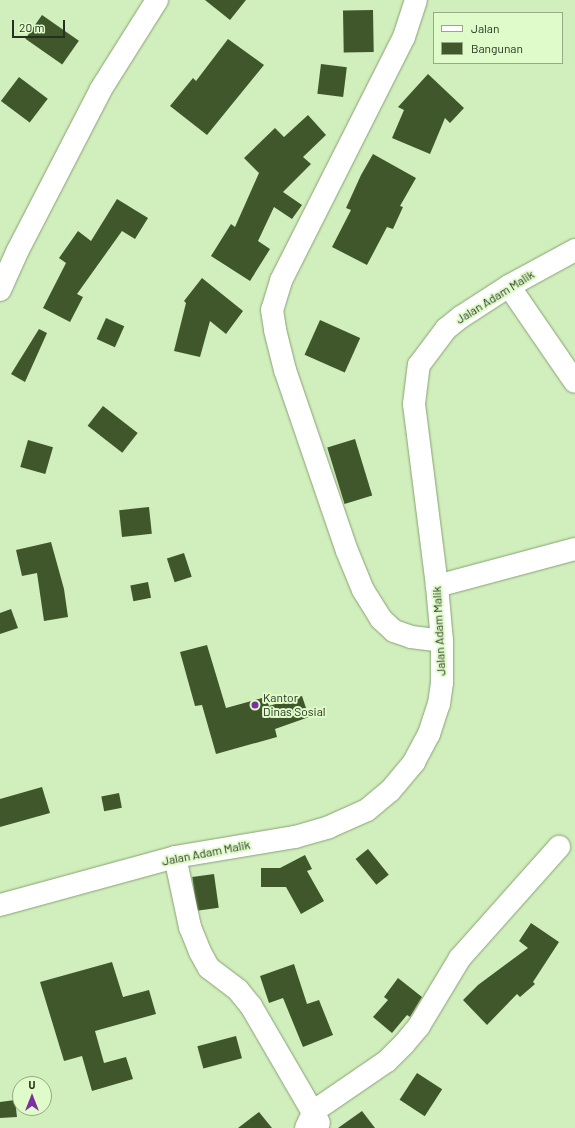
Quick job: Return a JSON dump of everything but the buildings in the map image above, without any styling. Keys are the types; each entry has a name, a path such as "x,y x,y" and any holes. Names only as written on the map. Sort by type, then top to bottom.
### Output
{"main road":[{"path":"0,290 20,245 101,89 157,0"},
{"path":"416,0 404,37 281,281 272,310 274,330 285,370 347,551 363,590 381,619 394,631 411,637 442,641"},
{"name":"Jalan Adam Malik","path":"0,905 175,857 295,837 329,828 367,810 390,791 414,762 431,728 439,704 442,683 442,641 437,586 415,418 414,404 419,364 446,329 461,317 509,286 575,250"},
{"path":"509,286 575,382"},
{"path":"437,586 575,549"},
{"path":"175,857 190,927 200,952 209,968 238,990 251,1006 314,1122 387,1061 404,1044 419,1026 460,958 559,847"}],"place":[{"name":"Kantor Dinas Sosial","path":"255,705"}]}
